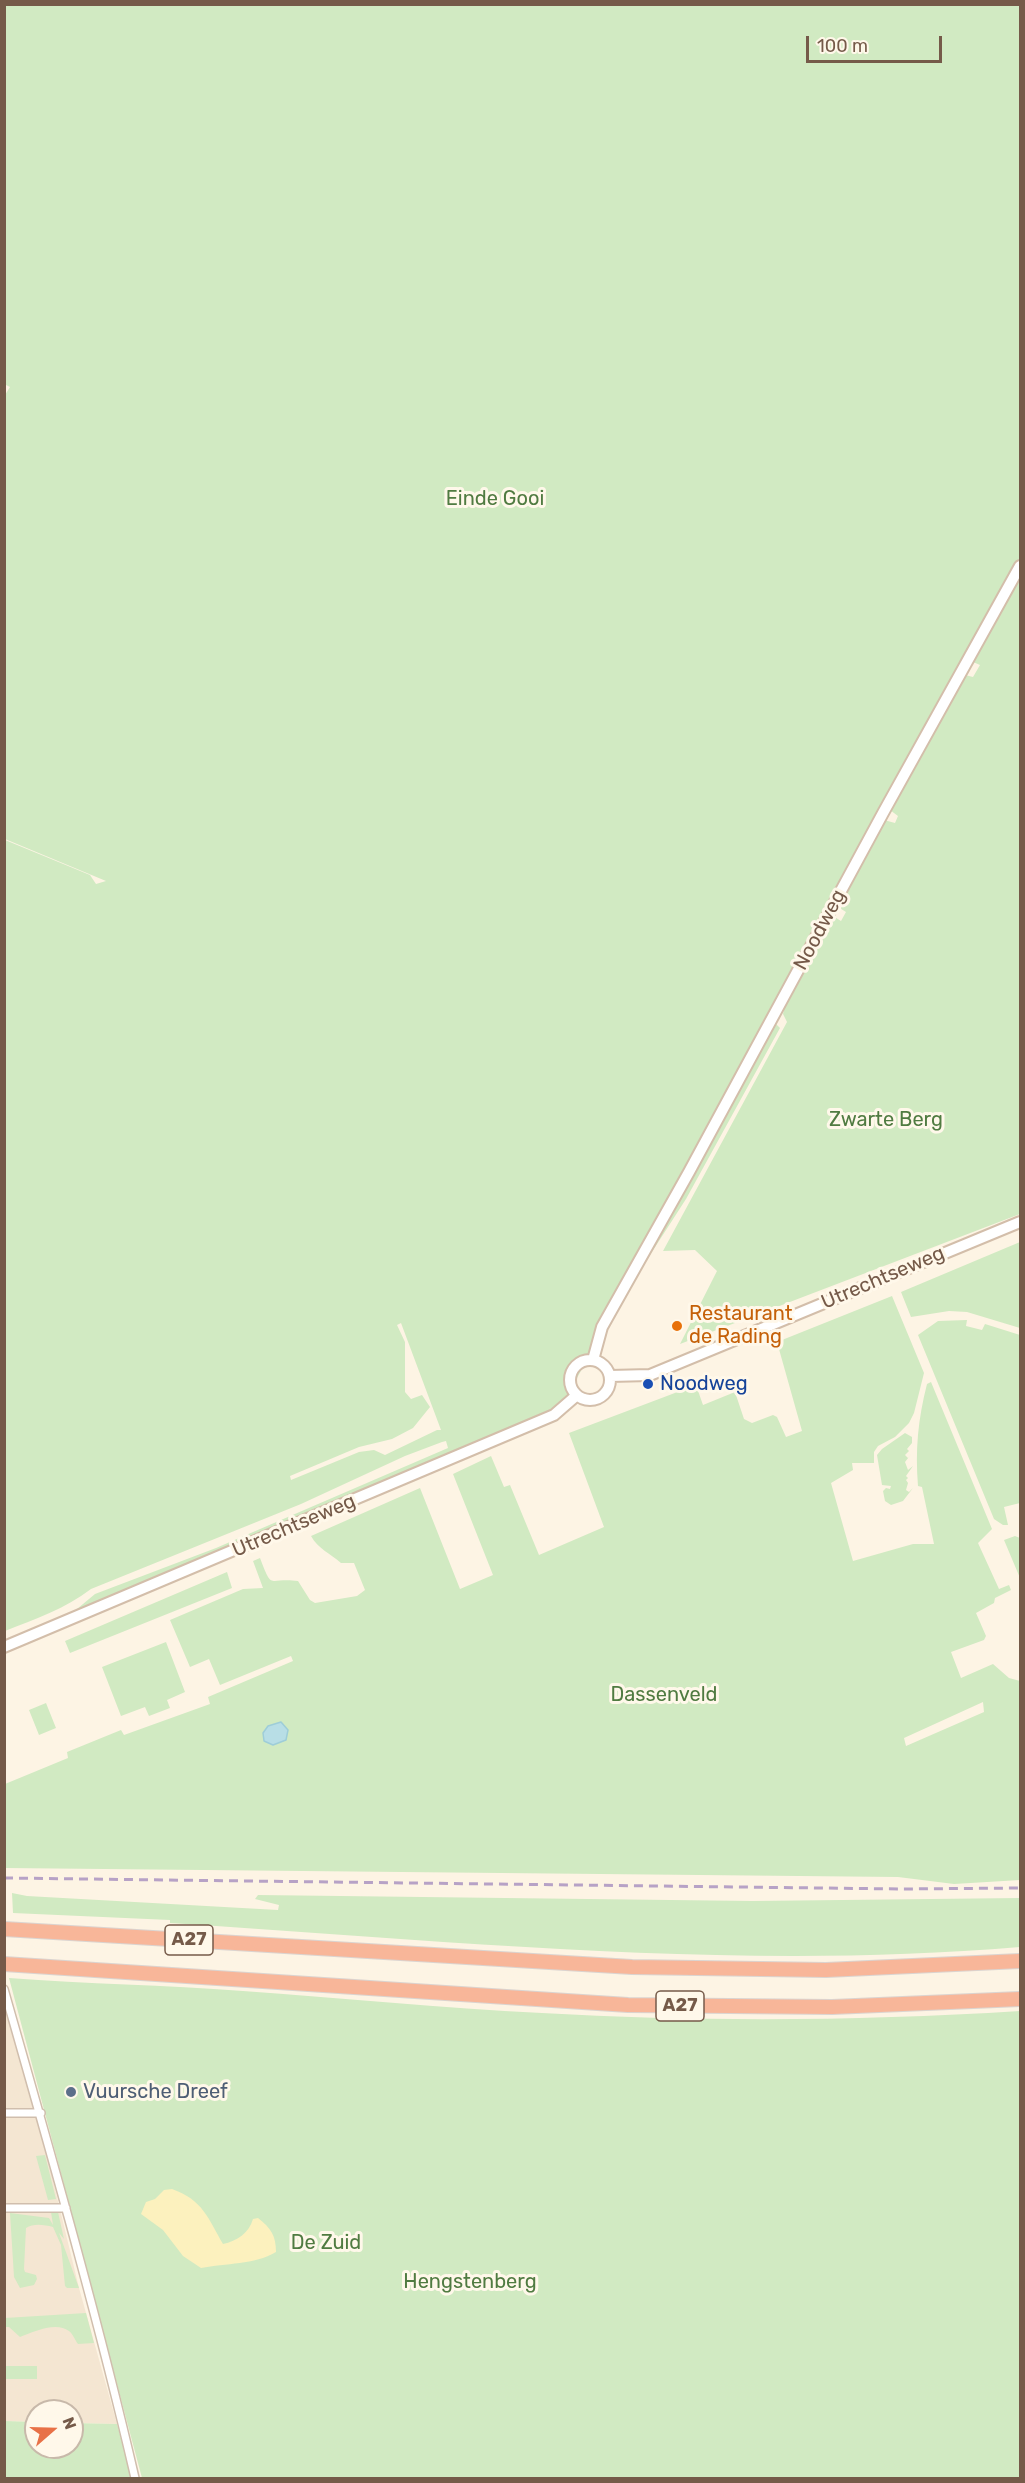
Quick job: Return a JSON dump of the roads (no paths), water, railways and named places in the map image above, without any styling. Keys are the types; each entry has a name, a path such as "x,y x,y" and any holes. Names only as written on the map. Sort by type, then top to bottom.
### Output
{"highway":[{"name":"A27","path":"4,1929 632,1967 826,1970 1020,1961"},
{"name":"A27","path":"4,1964 628,2005 832,2007 1020,1999"}],"main road":[{"name":"Noodweg","path":"593,1359 602,1327 1020,566"},
{"name":"Utrechtseweg","path":"610,1376 650,1375 664,1370 1020,1222"},
{"path":"593,1359 604,1365 610,1376 607,1392 592,1400 577,1395 571,1384 572,1372 580,1362 593,1359"},
{"name":"Utrechtseweg","path":"4,1647 554,1415 577,1395"}],"street":[{"path":"5,1990 41,2113 111,2373 135,2478"},
{"path":"4,2113 41,2113"},
{"path":"4,2208 66,2208"}],"water":[{"path":"281,1722 288,1730 286,1740 273,1745 264,1741 263,1733 268,1726"}],"railway":[{"path":"4,1878 901,1889 1020,1888"}],"place":[{"name":"Restaurant de Rading","path":"677,1326"},
{"name":"Noodweg","path":"648,1384"},
{"name":"Vuursche Dreef","path":"71,2092"}],"park label":[{"name":"Einde Gooi","path":"495,499"},
{"name":"Zwarte Berg","path":"886,1120"},
{"name":"Dassenveld","path":"664,1695"},
{"name":"De Zuid","path":"326,2243"},
{"name":"Hengstenberg","path":"470,2282"}]}
